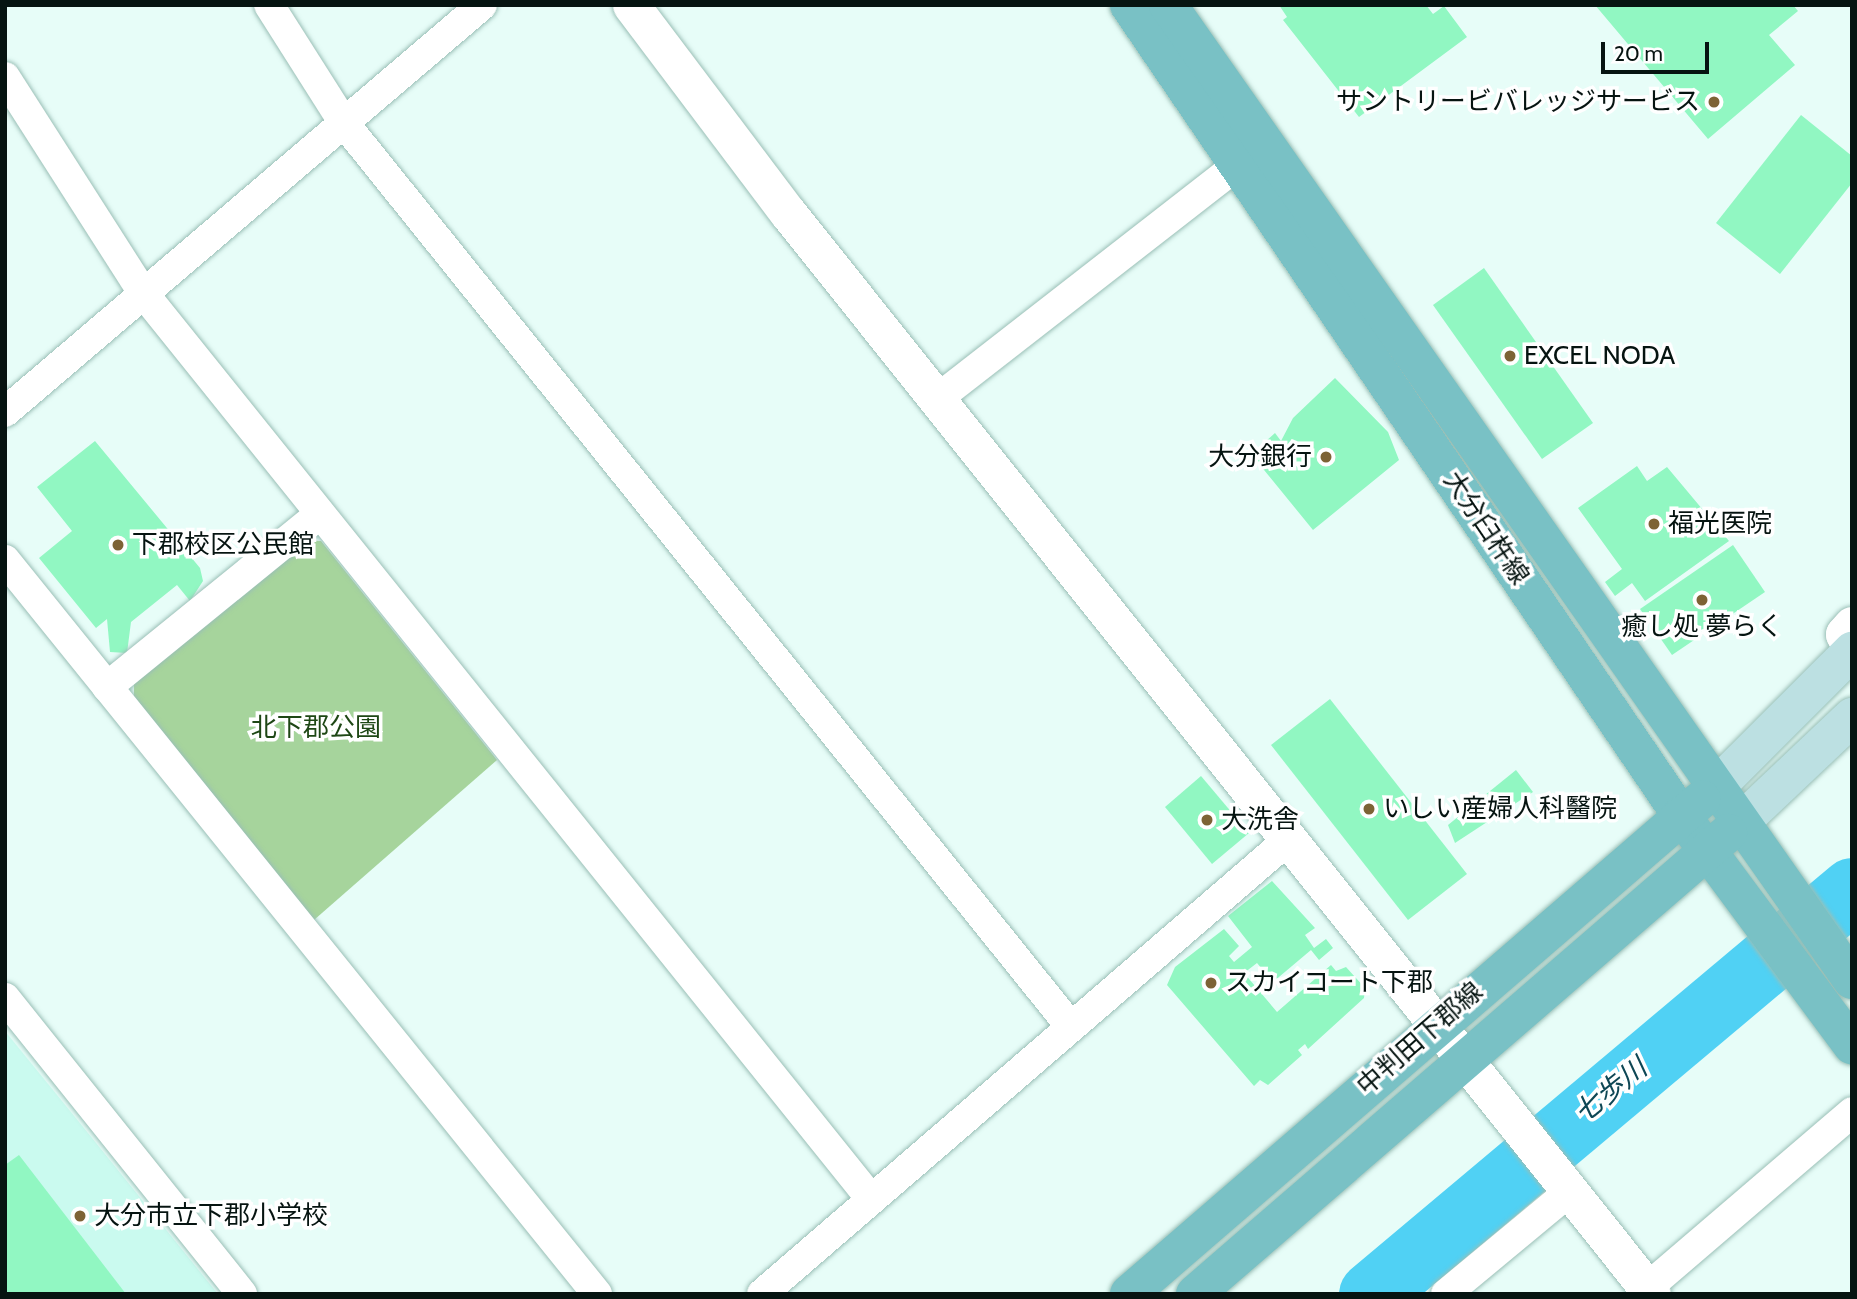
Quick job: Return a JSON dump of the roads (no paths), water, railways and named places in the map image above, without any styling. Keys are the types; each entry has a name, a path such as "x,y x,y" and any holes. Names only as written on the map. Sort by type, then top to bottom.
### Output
{"main road":[{"name":"大分臼杵線","path":"1129,5 1251,154 1715,788 1843,968"},
{"name":"大分臼杵線","path":"1168,5 1251,154 1681,816 1852,1045"},
{"path":"1715,788 1852,650"},
{"path":"1739,824 1852,717"},
{"name":"中判田下郡線","path":"1129,1294 1435,1026 1715,788"},
{"name":"中判田下郡線","path":"1195,1294 1462,1059 1739,824"}],"street":[{"path":"269,5 344,123 1071,1027"},
{"path":"5,412 482,5"},
{"path":"631,5 937,399 1649,1291 1852,1112"},
{"path":"5,77 144,294 871,1199"},
{"path":"937,399 1251,154"},
{"path":"107,687 320,514"},
{"path":"5,560 597,1294"},
{"path":"1852,625 1844,634 1852,650"},
{"path":"762,1294 1288,840"},
{"path":"5,998 242,1294"},
{"path":"1446,1294 1565,1188"}],"waterway":[{"name":"七歩川","path":"1371,1294 1852,890"}],"place":[{"name":"サントリービバレッジサービス","path":"1714,102"},
{"name":"EXCEL NODA","path":"1510,356"},
{"name":"大分銀行","path":"1326,457"},
{"name":"福光医院","path":"1654,524"},
{"name":"下郡校区公民館","path":"118,545"},
{"name":"癒し処 夢らく","path":"1702,600"},
{"name":"いしい産婦人科醫院","path":"1369,809"},
{"name":"大洗舎","path":"1207,820"},
{"name":"スカイコート下郡","path":"1211,983"},
{"name":"大分市立下郡小学校","path":"80,1216"}],"park label":[{"name":"北下郡公園","path":"316,728"}]}
